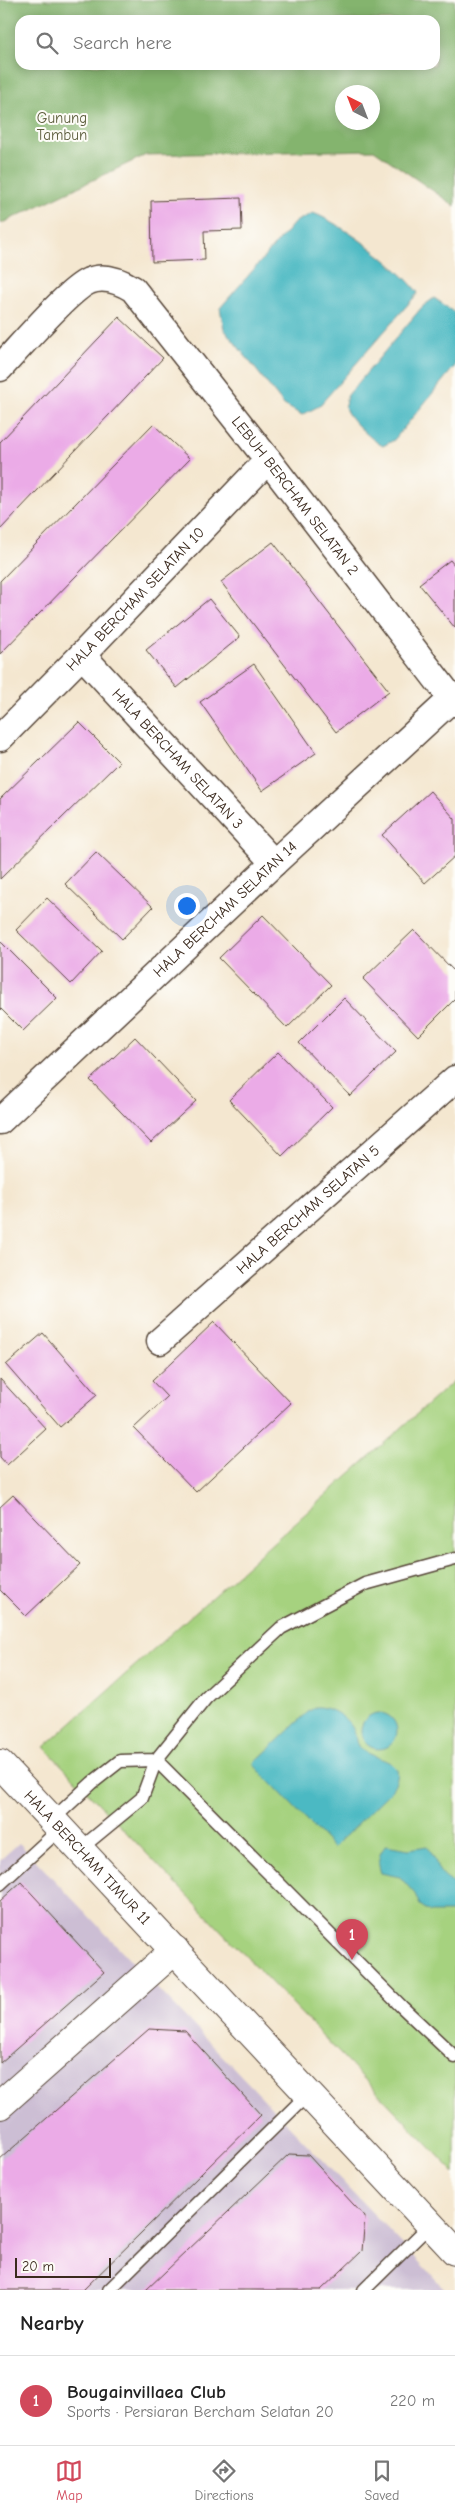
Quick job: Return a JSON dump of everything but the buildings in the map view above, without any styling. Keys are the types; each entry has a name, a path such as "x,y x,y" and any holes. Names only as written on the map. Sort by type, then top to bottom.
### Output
{"street":[{"name":"LEBUH BERCHAM SELATAN 2","path":"0,368 73,292 89,281 103,278 120,281 132,289 268,460 454,700"},
{"name":"HALA BERCHAM SELATAN 10","path":"0,738 82,656 268,460"},
{"name":"HALA BERCHAM SELATAN 3","path":"82,656 274,863"},
{"name":"HALA BERCHAM SELATAN 14","path":"0,1121 274,863 454,700"},
{"name":"HALA BERCHAM SELATAN 5","path":"160,1341 455,1079"},
{"name":"HALA BERCHAM TIMUR 11","path":"0,1764 455,2251"},
{"path":"0,2105 175,1950"}],"lane":[{"path":"80,1848 142,1798 156,1760 206,1698 281,1628 365,1584 455,1559"},
{"path":"0,1884 92,1783 120,1761 156,1760 402,2007 455,2056"},
{"path":"109,2290 308,2094"},
{"path":"364,2290 430,2225"}],"shaded area":[{"path":"19,1843 446,2290 0,2290 0,1860"}],"green space":[{"name":"Gunung Tambun","path":"0,0 455,0 455,206 374,150 146,155 0,224"},
{"path":"455,1380 455,2173 44,1747"}],"water":[{"path":"313,213 339,226 370,247 398,271 418,293 319,406 302,415 284,405 224,329 220,308 295,222"},
{"path":"434,298 455,312 455,366 394,440 383,446 368,435 348,414 345,404 348,395 422,307"},
{"path":"316,1707 327,1708 343,1717 354,1731 358,1746 394,1766 397,1772 396,1780 390,1792 333,1848 253,1764 308,1712"},
{"path":"379,1713 392,1718 397,1731 392,1744 379,1749 366,1744 361,1731 366,1718"},
{"path":"386,1845 409,1849 427,1846 434,1857 439,1871 455,1884 455,1912 430,1912 420,1905 415,1894 400,1877 381,1873 379,1858"}],"place":[{"name":"Bougainvillaea Club","path":"352,1960"}]}
